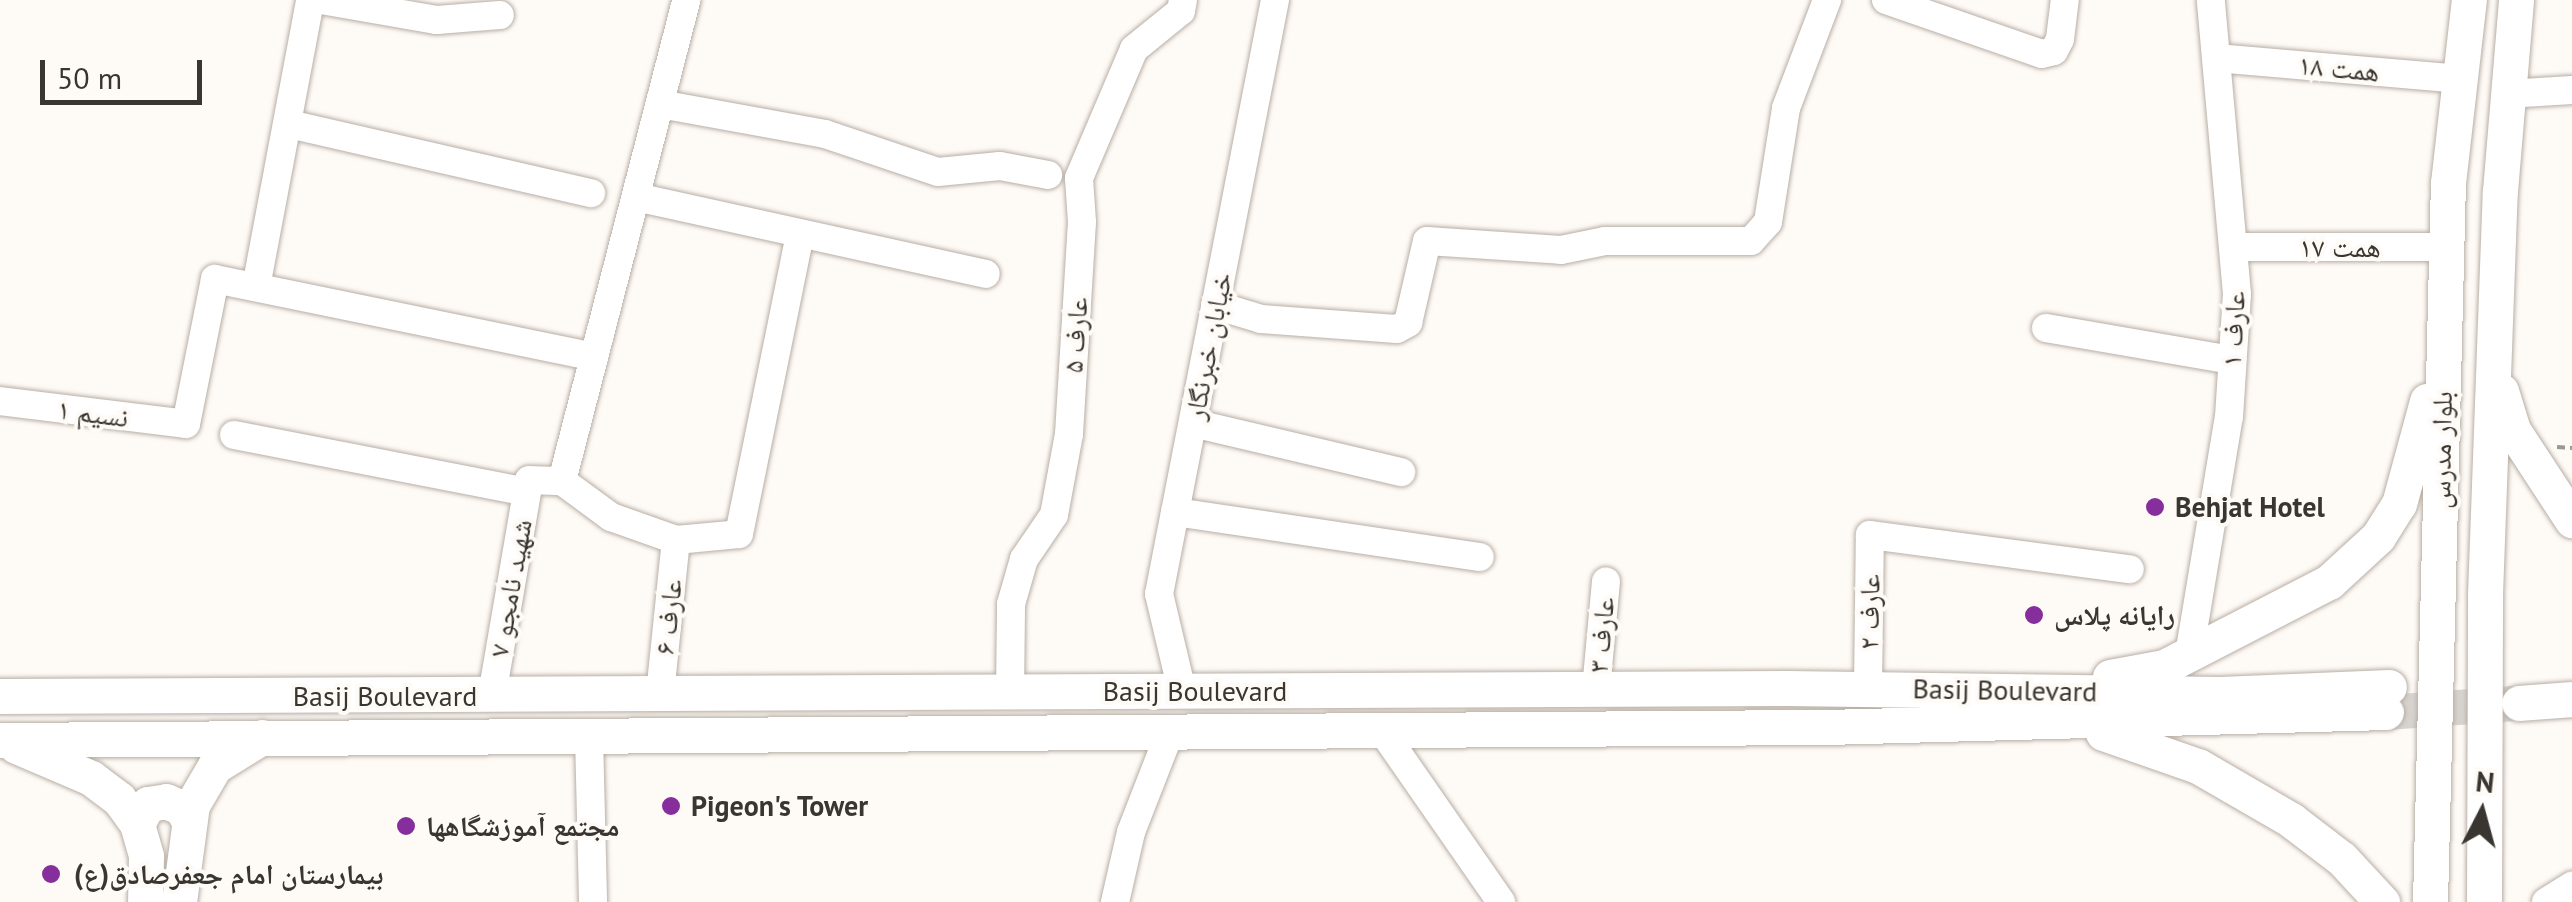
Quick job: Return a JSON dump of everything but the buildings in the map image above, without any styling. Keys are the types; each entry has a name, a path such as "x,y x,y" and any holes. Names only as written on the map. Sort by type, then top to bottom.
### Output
{"main road":[{"name":"بلوار مدرس","path":"2430,902 2446,247 2469,0"},
{"name":"بلوار مدرس","path":"2484,902 2493,367 2507,94 2516,0"},
{"path":"2023,707 2164,667 2329,582 2378,537 2399,504 2420,436 2445,296"},
{"path":"2493,367 2513,430 2572,520"},
{"path":"2572,676 2520,691 2572,699"},
{"path":"1697,688 1698,729"},
{"name":"Basij Boulevard","path":"0,696 1868,688 2023,707"},
{"name":"Basij Boulevard","path":"1,740 267,734 589,736 1698,729 2023,707 2388,699"},
{"path":"2023,707 2120,735 2198,766 2291,820 2342,859 2382,902"},
{"path":"179,902 188,822 215,766 267,734"},
{"path":"1,740 91,778 137,824 146,856 144,902"},
{"path":"137,824 148,804 166,801 182,808 188,822"}],"street":[{"path":"310,0 256,288 594,357"},
{"path":"321,0 437,20 500,15"},
{"path":"562,481 686,0"},
{"name":"عارف ۵","path":"1010,692 1010,604 1024,559 1054,515 1069,434 1082,222 1078,178 1134,49 1181,11 1182,0"},
{"name":"خیابان خبرنگار","path":"1182,690 1159,594 1275,0"},
{"path":"1216,306 1261,319 1397,329 1408,323 1427,241 1561,250 1688,237 1751,242 1768,222 1786,108 1827,0"},
{"path":"1886,0 2042,54 2054,51 2060,39 2066,0"},
{"name":"عارف ۱","path":"2189,655 2232,360 2234,247 2210,0"},
{"name":"همت ۱۸","path":"2216,58 2461,78"},
{"path":"2507,94 2572,90"},
{"path":"660,104 825,134 938,172 1000,166 1048,175"},
{"path":"289,124 590,192"},
{"path":"636,197 986,274"},
{"path":"234,435 528,486 562,481 611,517 676,540 739,534 800,234"},
{"name":"همت ۱۷","path":"2234,247 2446,247"},
{"name":"نسیم ۱","path":"0,401 186,424 215,279 256,288"},
{"path":"2046,328 2232,360"},
{"path":"1192,423 1401,472"},
{"name":"شهید نامجو ۷","path":"492,696 528,486"},
{"path":"1175,512 1480,557"},
{"name":"عارف ۲","path":"1868,688 1870,535 2130,569"},
{"name":"عارف ۶","path":"660,694 676,540"},
{"name":"عارف ۳","path":"1596,689 1606,580"},
{"path":"1115,902 1131,832 1170,732"},
{"path":"1383,732 1501,902"},
{"path":"589,736 593,902"},
{"path":"2546,902 2572,886"}],"tunnel":[{"path":"2386,712 2515,703"}],"place":[{"name":"Behjat Hotel","path":"2155,507"},
{"name":"رایانه پلاس","path":"2034,615"},
{"name":"Pigeon's Tower","path":"671,806"},
{"name":"مجتمع آموزشگاهها","path":"406,826"},
{"name":"بیمارستان امام جعفرصادق(ع)","path":"51,874"}]}
